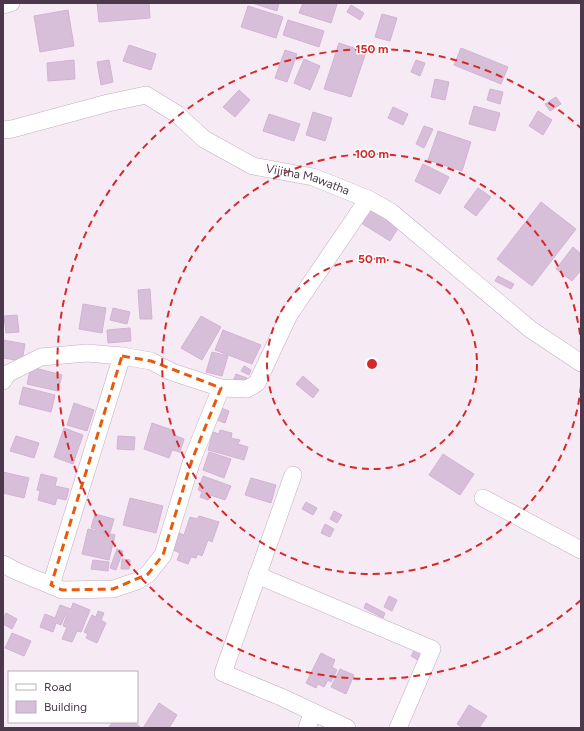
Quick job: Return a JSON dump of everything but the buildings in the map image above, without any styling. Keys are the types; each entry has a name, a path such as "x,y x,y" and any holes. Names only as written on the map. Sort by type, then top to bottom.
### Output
{"street":[{"path":"3,5 11,3"},
{"name":"Vijitha Mawatha","path":"3,130 146,95 177,114 204,139 253,166 313,177 368,199 390,212 530,329 581,363"},
{"path":"3,381 7,374 41,357 87,353 122,356 151,362 172,372 221,388 247,389 257,383 289,315 368,199"},
{"path":"51,585 122,356"},
{"path":"3,564 62,590 113,589 137,581 148,574 163,555 192,460 221,388"},
{"path":"293,475 223,673 281,697 347,728"},
{"path":"483,498 581,550"},
{"path":"257,575 432,649 398,728"},
{"path":"307,728 312,712"}],"highlighted area":[{"path":"122,356 151,361 221,388 192,460 163,555 148,574 113,589 62,590 51,585"}]}
